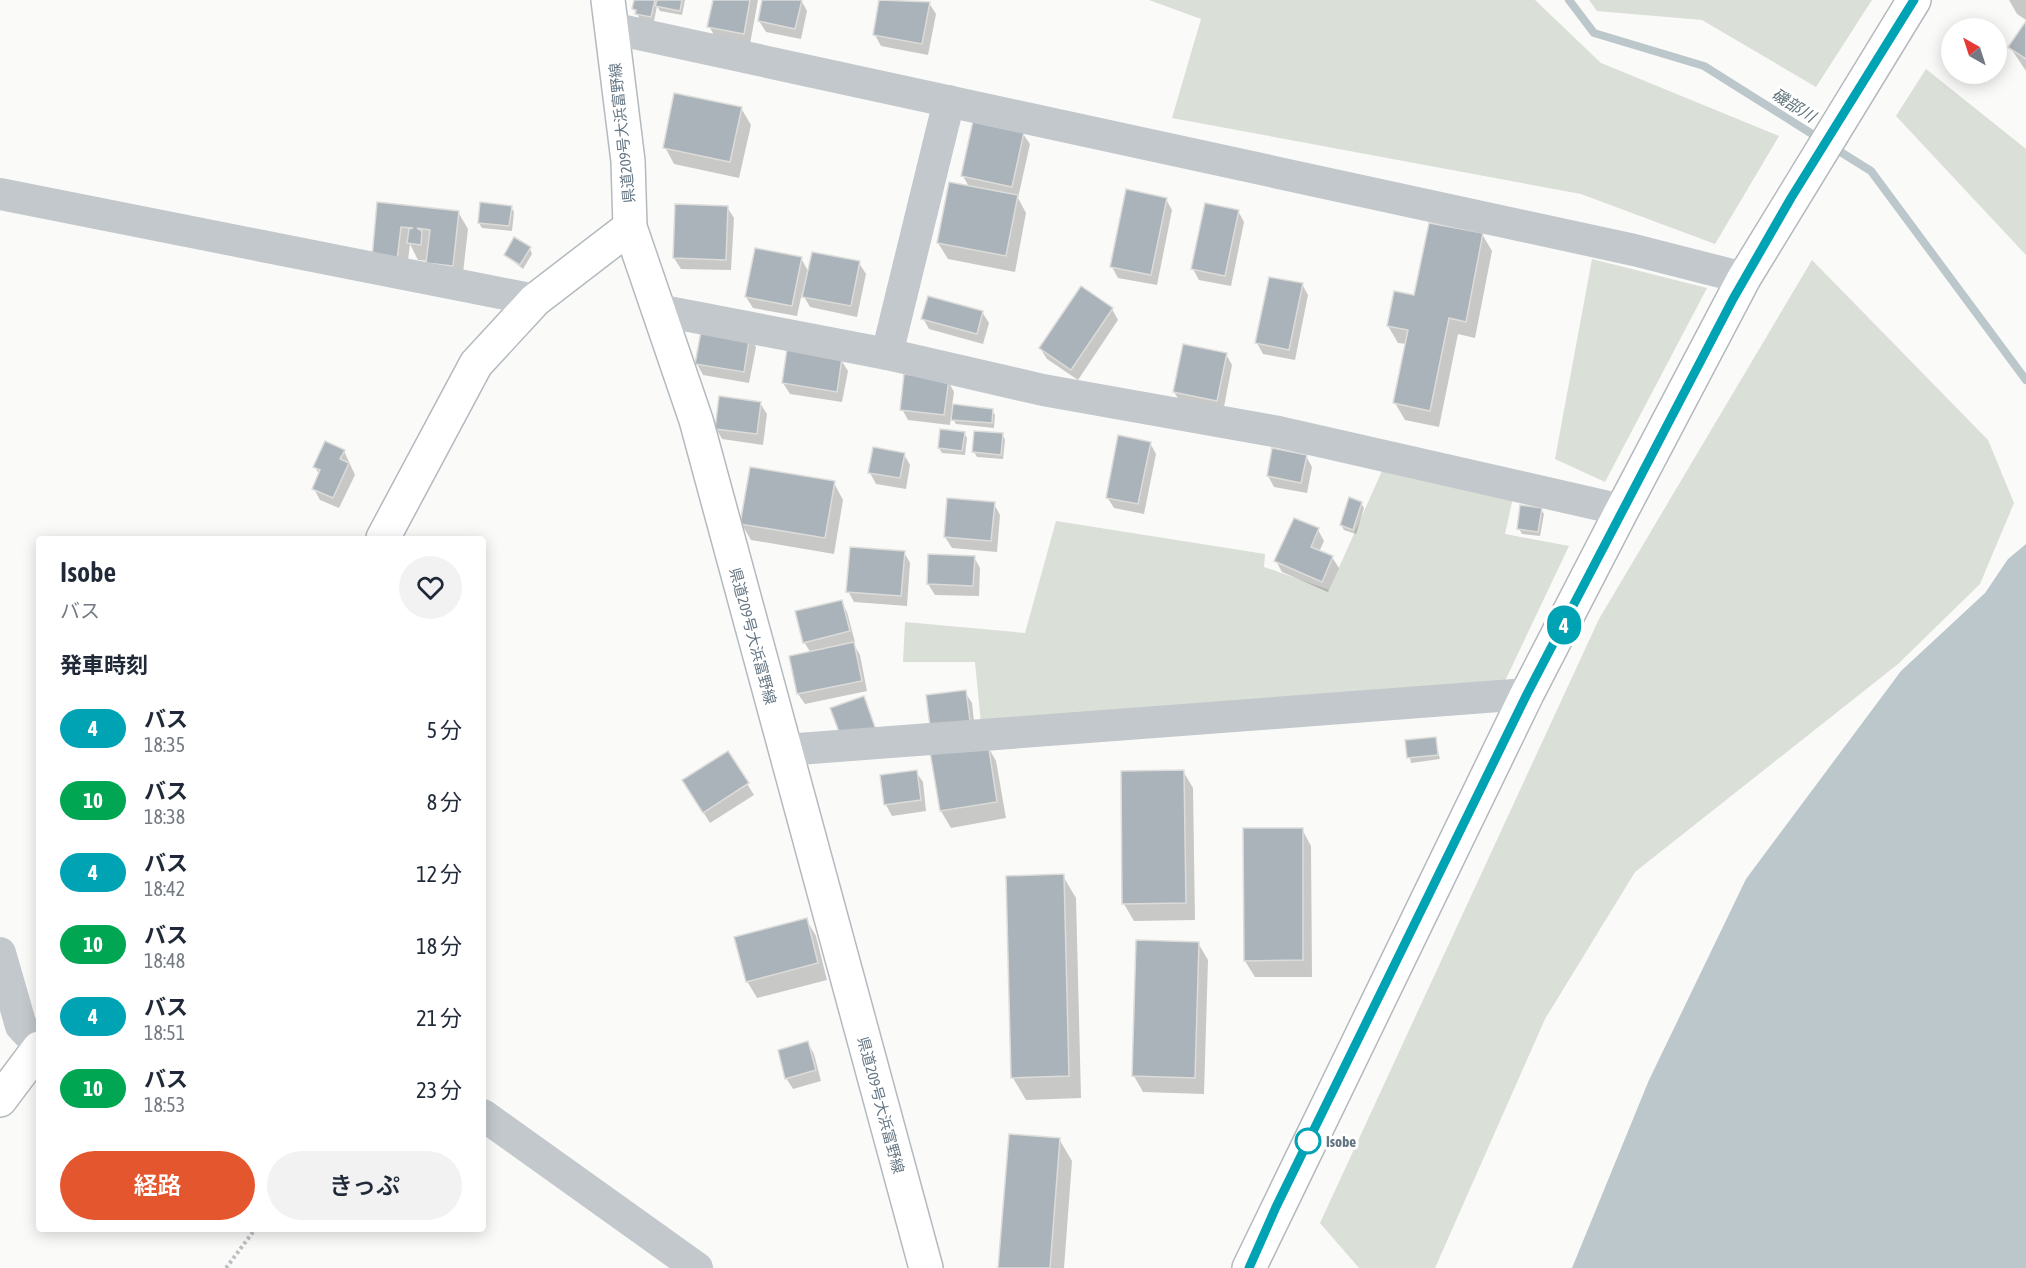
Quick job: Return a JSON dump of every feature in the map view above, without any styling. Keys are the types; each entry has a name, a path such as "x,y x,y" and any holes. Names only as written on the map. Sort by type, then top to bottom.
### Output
{"main road":[{"path":"1249,1268 1527,694 1622,510 1744,278 1914,0"},
{"name":"県道209号大浜富野線","path":"610,14 628,161 630,227 696,420 926,1268"},
{"path":"384,536 476,363 535,300 630,227"},
{"path":"0,1100 36,1050"}],"street":[{"path":"610,14 949,101 1634,250 1744,278"},
{"path":"887,354 949,101"},
{"path":"0,194 535,300"},
{"path":"658,310 887,354 1043,390 1279,432 1622,510"},
{"path":"784,750 1527,694"},
{"path":"0,953 21,1026 36,1043"},
{"path":"486,1116 697,1268"}],"path":[{"path":"226,1268 253,1232"}],"shaded area":[{"path":"1149,0 1535,0 1601,63 1779,136 1715,244 1581,194 1172,118 1201,19"},
{"path":"1589,0 1872,0 1816,87 1702,20 1597,11"},
{"path":"1926,69 1941,81 1941,84 1945,84 2026,149 2026,255 1896,116"},
{"path":"1592,259 1707,288 1605,482 1555,459"},
{"path":"1812,260 1988,440 2014,503 1980,584 1898,664 1635,872 1545,1019 1435,1268 1359,1268 1320,1223 1599,619"},
{"path":"1385,464 1514,493 1505,534 1569,546 1504,683 981,724 975,662 903,662 905,622 1025,633 1056,521 1265,554 1264,567 1329,590"},
{"path":"2026,544 2026,1268 1572,1268 1649,1080 1746,879 1901,671 1985,593 2008,559"}],"building":[{"path":"634,0 655,0 651,17 635,14 636,10 632,9"},
{"path":"657,0 682,0 680,11 655,6"},
{"path":"713,0 750,0 744,34 707,27"},
{"path":"762,0 802,0 795,29 758,21"},
{"path":"879,0 930,2 922,44 873,35"},
{"path":"2026,21 2026,59 2008,47"},
{"path":"674,93 742,107 730,162 663,148"},
{"path":"973,121 1024,132 1012,187 961,176"},
{"path":"949,182 1018,195 1006,256 937,243"},
{"path":"1126,189 1167,198 1151,275 1110,267"},
{"path":"377,202 459,211 453,266 426,263 430,230 417,228 422,231 421,245 407,243 409,229 413,228 401,227 397,260 372,258"},
{"path":"480,202 512,206 509,226 478,223"},
{"path":"1205,203 1239,210 1225,276 1191,269"},
{"path":"675,204 728,206 726,260 673,258"},
{"path":"1429,223 1483,233 1466,322 1449,318 1430,411 1393,403 1408,330 1387,326 1394,291 1414,295"},
{"path":"514,237 531,247 520,265 504,255"},
{"path":"755,248 802,257 792,306 745,297"},
{"path":"812,252 860,261 851,306 802,297"},
{"path":"1269,277 1303,283 1289,350 1255,343"},
{"path":"1081,286 1113,308 1071,370 1039,348"},
{"path":"928,296 983,311 977,334 921,319"},
{"path":"702,326 750,334 744,372 695,364"},
{"path":"1183,344 1227,353 1217,401 1173,392"},
{"path":"787,349 842,358 837,392 782,383"},
{"path":"904,374 949,379 944,415 900,410"},
{"path":"719,396 761,402 757,434 715,429"},
{"path":"953,404 993,409 992,423 951,420"},
{"path":"940,429 965,432 962,451 938,448"},
{"path":"974,431 1003,433 1001,455 972,452"},
{"path":"1118,435 1151,442 1138,504 1106,498"},
{"path":"325,441 345,450 340,459 349,463 333,498 312,489 320,470 313,467"},
{"path":"873,447 905,453 900,478 868,473"},
{"path":"1272,448 1307,455 1301,483 1267,476"},
{"path":"750,467 835,481 825,538 740,524"},
{"path":"1349,497 1362,502 1353,530 1340,525"},
{"path":"947,498 995,502 991,541 944,537"},
{"path":"1520,505 1542,508 1538,532 1517,529"},
{"path":"1294,518 1319,528 1311,547 1333,556 1322,582 1274,561"},
{"path":"850,547 905,551 901,596 846,592"},
{"path":"928,554 975,556 973,586 927,584"},
{"path":"842,600 850,631 803,643 795,611"},
{"path":"854,642 862,681 797,694 789,656"},
{"path":"966,690 970,721 930,726 926,695"},
{"path":"864,696 876,730 843,742 830,708"},
{"path":"1436,737 1438,755 1407,758 1405,740"},
{"path":"988,743 997,802 940,811 930,752"},
{"path":"728,751 749,783 703,813 682,780"},
{"path":"917,770 921,800 884,805 880,775"},
{"path":"1184,770 1186,903 1122,904 1121,771"},
{"path":"1243,828 1303,828 1303,960 1244,961"},
{"path":"1064,874 1069,1076 1011,1078 1006,876"},
{"path":"807,918 818,963 746,982 734,937"},
{"path":"1136,940 1199,942 1195,1078 1132,1076"},
{"path":"808,1041 816,1070 785,1079 778,1050"},
{"path":"1009,1134 1060,1138 1050,1268 998,1268"}],"waterway":[{"name":"磯部川","path":"1569,0 1594,33 1704,66 1820,139"},
{"name":"磯部川","path":"1831,146 1871,171 2026,380"}],"bus line":[{"name":"4","path":"1249,1268 1276,1207 1527,694 1622,510 1744,278 1914,0"}],"place":[{"name":"Isobe","path":"1308,1141"}]}
